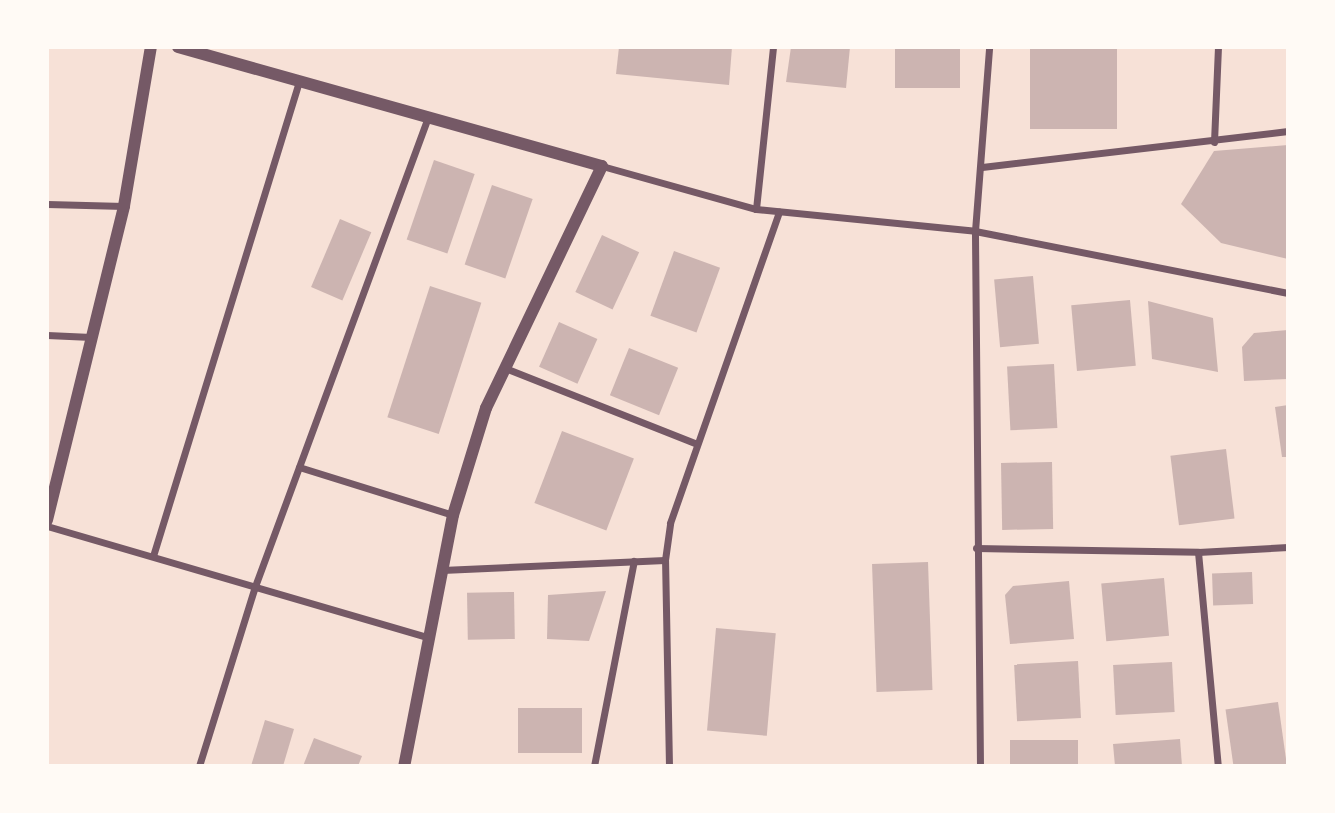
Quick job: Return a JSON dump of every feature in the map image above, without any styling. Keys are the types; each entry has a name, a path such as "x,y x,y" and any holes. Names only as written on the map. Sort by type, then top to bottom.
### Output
{"street":[{"path":"47,520 50,492 124,205 151,47"},
{"path":"178,47 756,209 975,231 1288,293"},
{"path":"756,209 773,47"},
{"path":"980,766 975,231 982,167 989,47"},
{"path":"1214,142 1217,47"},
{"path":"153,556 299,81"},
{"path":"199,766 254,589 428,117"},
{"path":"982,167 1214,142 1288,131"},
{"path":"404,766 453,515 486,408 602,166"},
{"path":"47,204 124,205"},
{"path":"669,766 665,560 670,523 779,211"},
{"path":"47,335 91,337"},
{"path":"505,368 697,444"},
{"path":"299,467 453,515"},
{"path":"47,526 153,556 254,589 429,638"},
{"path":"976,548 1198,552 1288,547"},
{"path":"1198,552 1218,766"},
{"path":"442,570 665,560"},
{"path":"594,766 634,561"}],"building":[{"path":"619,47 732,47 729,85 616,74"},
{"path":"791,47 850,47 846,88 786,82"},
{"path":"895,47 960,47 960,88 895,88"},
{"path":"1030,47 1117,47 1117,129 1030,129"},
{"path":"1288,145 1288,259 1221,243 1181,204 1214,151"},
{"path":"434,160 475,174 447,253 407,239"},
{"path":"492,185 533,199 505,278 465,264"},
{"path":"340,219 371,232 342,300 311,287"},
{"path":"602,235 639,252 613,309 575,292"},
{"path":"674,251 720,268 696,333 650,316"},
{"path":"1033,276 1039,344 1000,347 994,279"},
{"path":"430,286 481,303 439,434 387,417"},
{"path":"1130,300 1136,366 1077,371 1071,305"},
{"path":"1148,301 1213,318 1218,372 1152,359"},
{"path":"559,322 597,339 577,384 539,367"},
{"path":"1288,330 1288,379 1244,381 1242,347 1254,333"},
{"path":"629,348 678,368 659,415 610,395"},
{"path":"1054,364 1057,428 1010,430 1007,366"},
{"path":"1288,405 1288,457 1282,457 1275,407"},
{"path":"562,431 634,459 606,530 534,503"},
{"path":"1226,449 1235,518 1179,525 1170,456"},
{"path":"1052,462 1053,529 1002,530 1001,463"},
{"path":"928,562 932,690 877,692 872,564"},
{"path":"1252,572 1253,604 1213,605 1212,573"},
{"path":"1164,578 1169,636 1106,641 1101,583"},
{"path":"1069,581 1074,639 1010,644 1005,595 1013,586"},
{"path":"606,591 589,641 547,639 548,595"},
{"path":"514,592 515,639 468,640 467,593"},
{"path":"716,628 776,633 767,736 707,731"},
{"path":"1078,661 1081,718 1017,721 1014,664"},
{"path":"1172,662 1175,712 1116,715 1113,665"},
{"path":"1278,702 1287,766 1233,766 1226,709"},
{"path":"518,708 582,708 582,753 518,753"},
{"path":"265,720 294,729 283,766 251,766"},
{"path":"314,738 362,756 358,766 303,766"},
{"path":"1180,739 1182,766 1115,766 1113,744"},
{"path":"1010,740 1078,740 1078,766 1010,766"}]}
